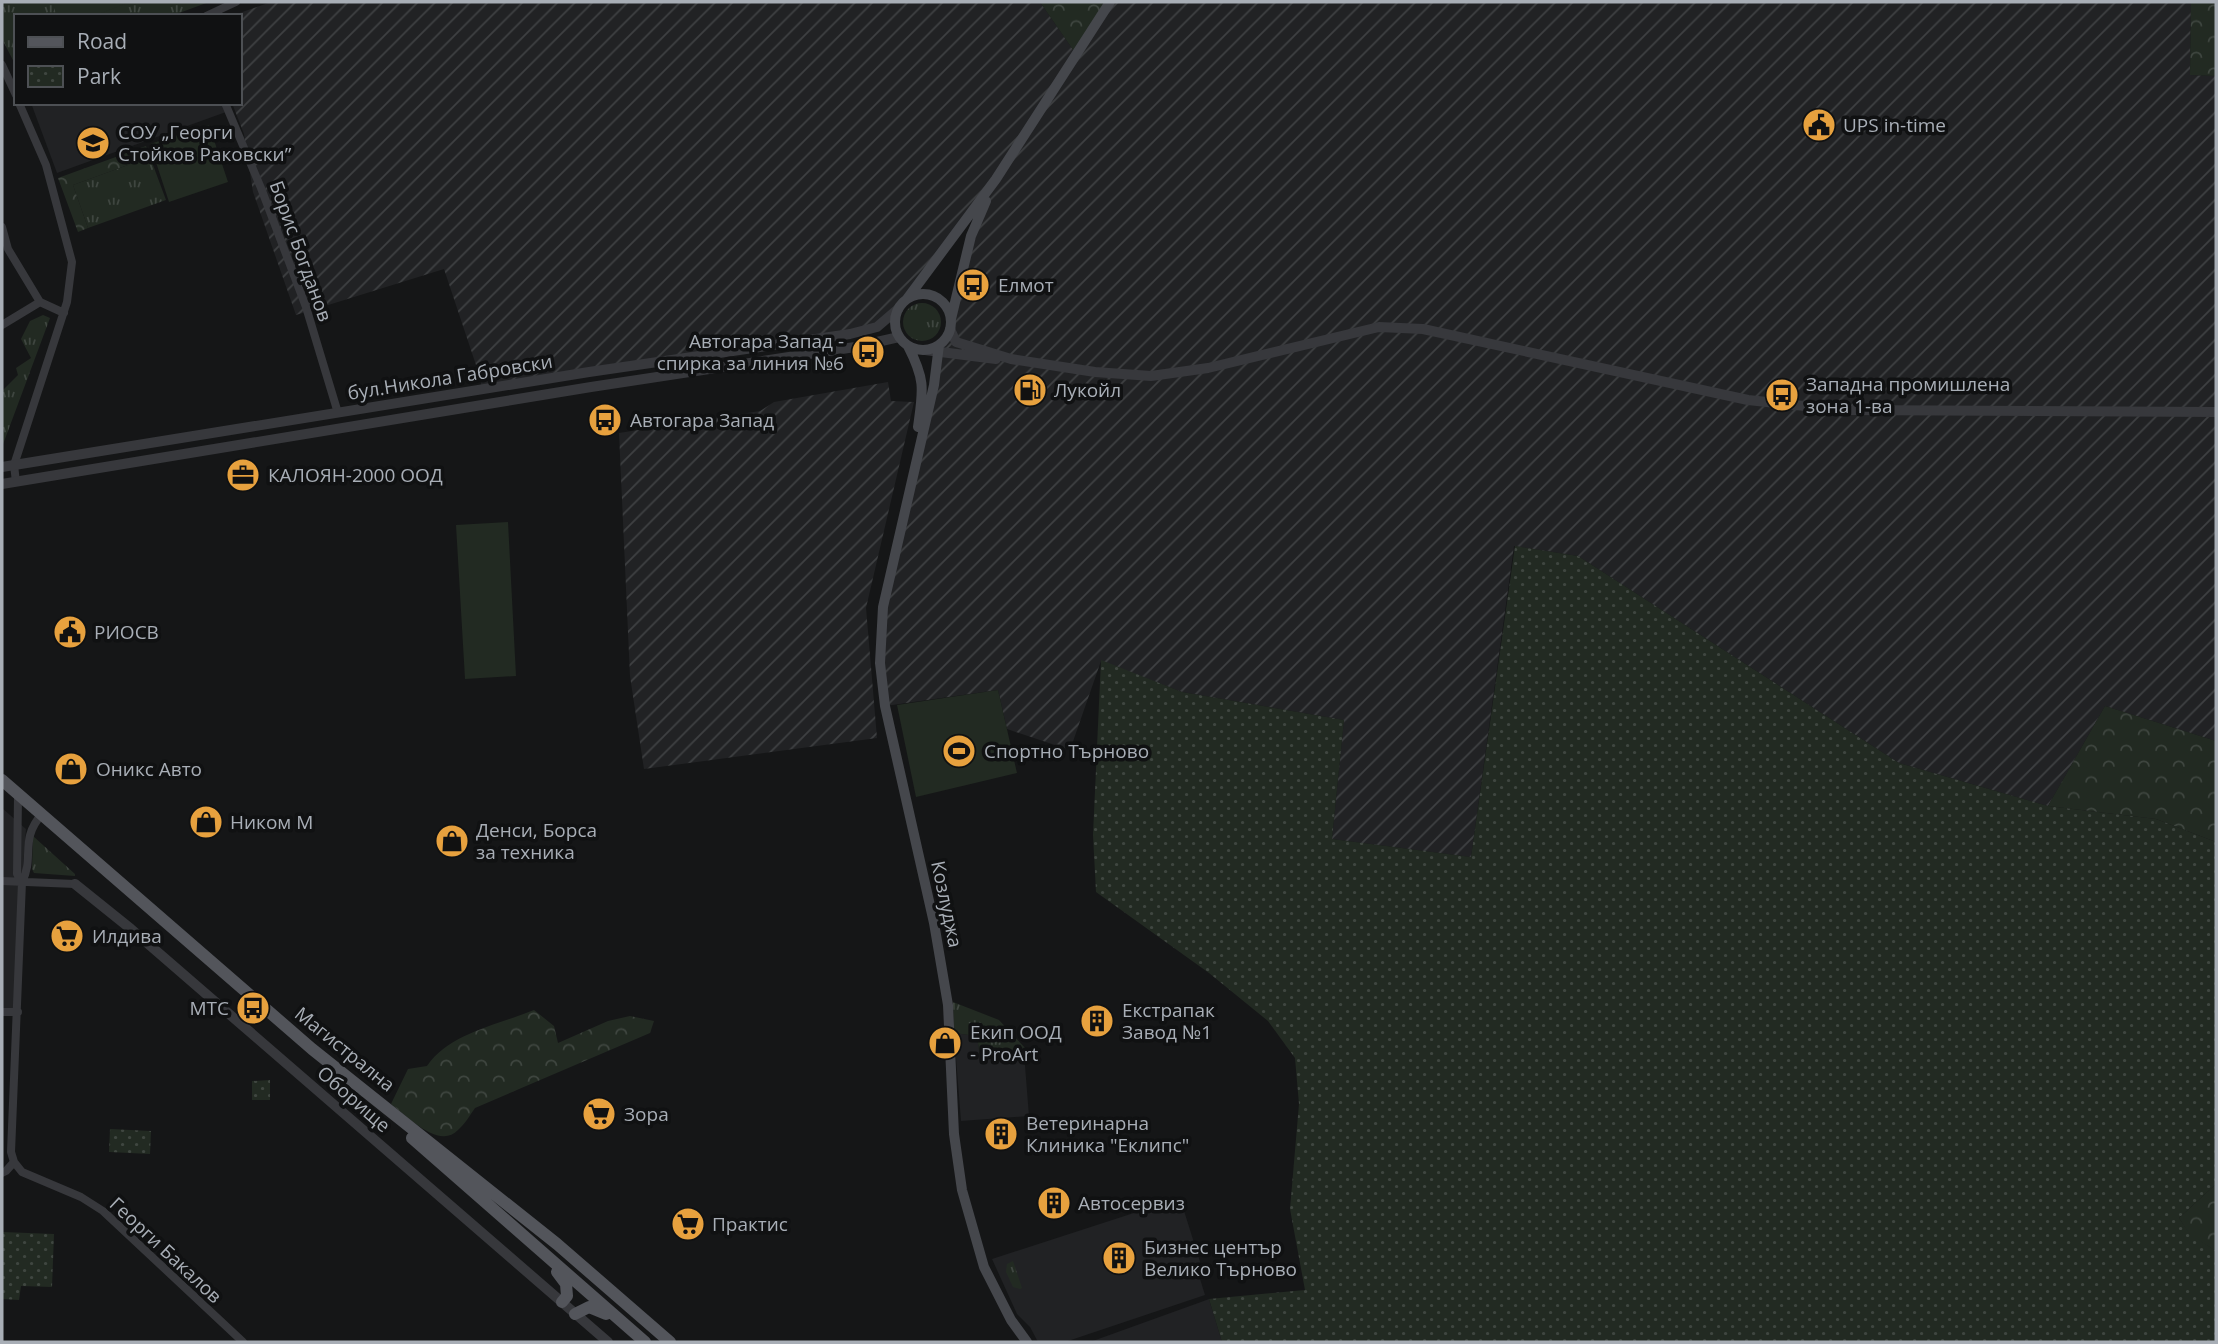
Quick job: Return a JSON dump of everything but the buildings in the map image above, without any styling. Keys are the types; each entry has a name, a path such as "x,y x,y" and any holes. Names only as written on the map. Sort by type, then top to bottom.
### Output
{"main road":[{"path":"996,179 974,226 950,325 939,349 925,350 908,346 899,337 895,321 898,309 996,179 1110,2"},
{"path":"907,299 920,294 935,297 946,307 950,325"},
{"name":"Козлуджа","path":"908,346 920,370 923,387 914,465"},
{"name":"Козлуджа","path":"939,349 934,385 883,607 880,642 885,706 943,974 948,1005 954,1133 968,1216 992,1287 1027,1342"},
{"name":"Магистрална","path":"2,780 313,1049 557,1244 670,1342"},
{"path":"313,1049 645,1342"},
{"path":"522,1233 566,1284 568,1293 562,1302"},
{"path":"575,1314 584,1308 593,1307 624,1325"}],"street":[{"path":"210,14 236,2"},
{"path":"2,65 14,91"},
{"path":"16,482 14,465 64,313 72,262 46,165 20,105"},
{"name":"Борис Богданов","path":"227,105 306,307 338,413"},
{"path":"2,227 8,249 40,302 64,313"},
{"path":"2,325 40,302"},
{"name":"бул.Никола Габровски","path":"2,467 589,372 850,334 877,327 898,309"},
{"path":"950,325 956,342 1011,359 1095,372 1151,376 1208,369 1379,327 1402,327 1509,347 1748,400 1843,410 2216,412"},
{"name":"бул.Никола Габровски","path":"2,484 591,387 855,347 899,337"},
{"path":"939,349 985,359 1011,359"},
{"path":"18,794 20,809 17,874 22,882"},
{"path":"2,1173 14,1162 11,1152 22,882 26,874 28,835 42,814"},
{"path":"2,881 75,884"},
{"name":"Оборище","path":"75,884 140,936 608,1342"},
{"path":"2,1012 18,1012"},
{"name":"Георги Бакалов","path":"14,1162 22,1172 81,1197 103,1211 243,1342"}],"shaded area":[{"path":"271,2 1040,2 1076,54 1110,2 2191,2 2190,75 2216,76 2216,741 2105,706 2048,806 1899,763 1578,556 1514,546 1471,857 1332,839 1344,720 1182,692 1101,661 1070,750 1007,729 998,690 885,706 880,642 939,345 950,329 954,306 993,183 907,299 877,327 481,390 481,380 444,269 296,315 253,192 244,134 233,105 242,105 242,14 237,14"},
{"name":"СОУ „Георги Стойков Раковски”","path":"32,105 223,105 226,112 57,173"},
{"path":"888,382 891,401 914,402 866,608 877,738 644,769 630,676 619,433 760,411 774,402"},
{"path":"2,808 26,829 18,1012 2,1012"},
{"path":"954,1033 977,1036 980,1057 1024,1053 1029,1116 961,1121"},
{"path":"1180,1198 1201,1265 1197,1269 1205,1295 1065,1342 1038,1342 1030,1327 1017,1314 992,1259"},
{"path":"1209,1299 1222,1342 1090,1342 1201,1302"}],"green space":[{"path":"2,2 209,2 176,14 14,14 14,62 2,39"},
{"path":"52,2 130,2 99,14 56,14"},
{"path":"1040,2 1110,2 1076,54"},
{"path":"2191,2 2216,2 2216,76 2190,75"},
{"path":"209,125 228,182 169,202 150,144"},
{"path":"146,146 150,157 73,185 88,228 78,232 58,178"},
{"path":"150,157 166,200 88,228 73,185"},
{"path":"922,303 935,309 941,322 935,335 922,341 909,335 903,322 909,309"},
{"path":"43,315 50,318 2,447 2,391 18,375 16,368 31,358 21,339 30,321"},
{"path":"508,522 516,676 465,679 456,525"},
{"path":"1515,546 1578,556 1899,763 2048,806 2156,819 2216,842 2216,1184 2179,1218 2190,1234 2216,1251 2216,1342 1222,1342 1209,1299 1305,1290 1290,1209 1299,1104 1295,1058 1268,1021 1209,973 1096,892 1093,835 1101,660 1182,692 1344,720 1332,839 1471,857"},
{"name":"Спортно Търново","path":"998,690 1017,773 916,797 897,705"},
{"path":"2105,706 2216,741 2216,842 2156,819 2048,806"},
{"path":"33,836 75,874 75,876 34,873"},
{"path":"953,1002 999,1020 1026,1049 1024,1053 980,1057 977,1036 954,1033"},
{"path":"534,1010 554,1026 558,1043 608,1021 630,1016 654,1021 650,1033 475,1108 463,1125 450,1135 433,1134 423,1129 391,1104 408,1069 427,1066 448,1045 461,1038"},
{"path":"270,1080 270,1100 252,1100 252,1081"},
{"path":"110,1129 151,1131 150,1154 109,1152"},
{"path":"2216,1184 2216,1251 2190,1235 2179,1218"},
{"path":"2,1232 54,1234 52,1287 21,1286 19,1300 2,1299"},
{"path":"1013,1261 1022,1288 1020,1289 1013,1287 1006,1272 1007,1264"}],"place":[{"name":"UPS in-time","path":"1819,125"},
{"name":"СОУ „Георги Стойков Раковски”","path":"93,143"},
{"name":"Елмот","path":"973,285"},
{"name":"Автогара Запад - спирка за линия №6","path":"868,352"},
{"name":"Лукойл","path":"1030,390"},
{"name":"Западна промишлена зона 1-ва","path":"1782,395"},
{"name":"Автогара Запад","path":"605,420"},
{"name":"КАЛОЯН-2000 ООД","path":"243,475"},
{"name":"РИОСВ","path":"70,632"},
{"name":"Спортно Търново","path":"959,751"},
{"name":"Оникс Авто","path":"71,769"},
{"name":"Ником М","path":"206,822"},
{"name":"Денси, Борса за техника","path":"452,841"},
{"name":"Илдива","path":"67,936"},
{"name":"МТС","path":"253,1008"},
{"name":"Екстрапак Завод №1","path":"1097,1021"},
{"name":"Екип ООД - ProArt","path":"945,1043"},
{"name":"Зора","path":"599,1114"},
{"name":"Ветеринарна Клиника \"Еклипс\"","path":"1001,1134"},
{"name":"Автосервиз","path":"1054,1203"},
{"name":"Практис","path":"688,1224"},
{"name":"Бизнес център Велико Търново","path":"1119,1258"}]}
